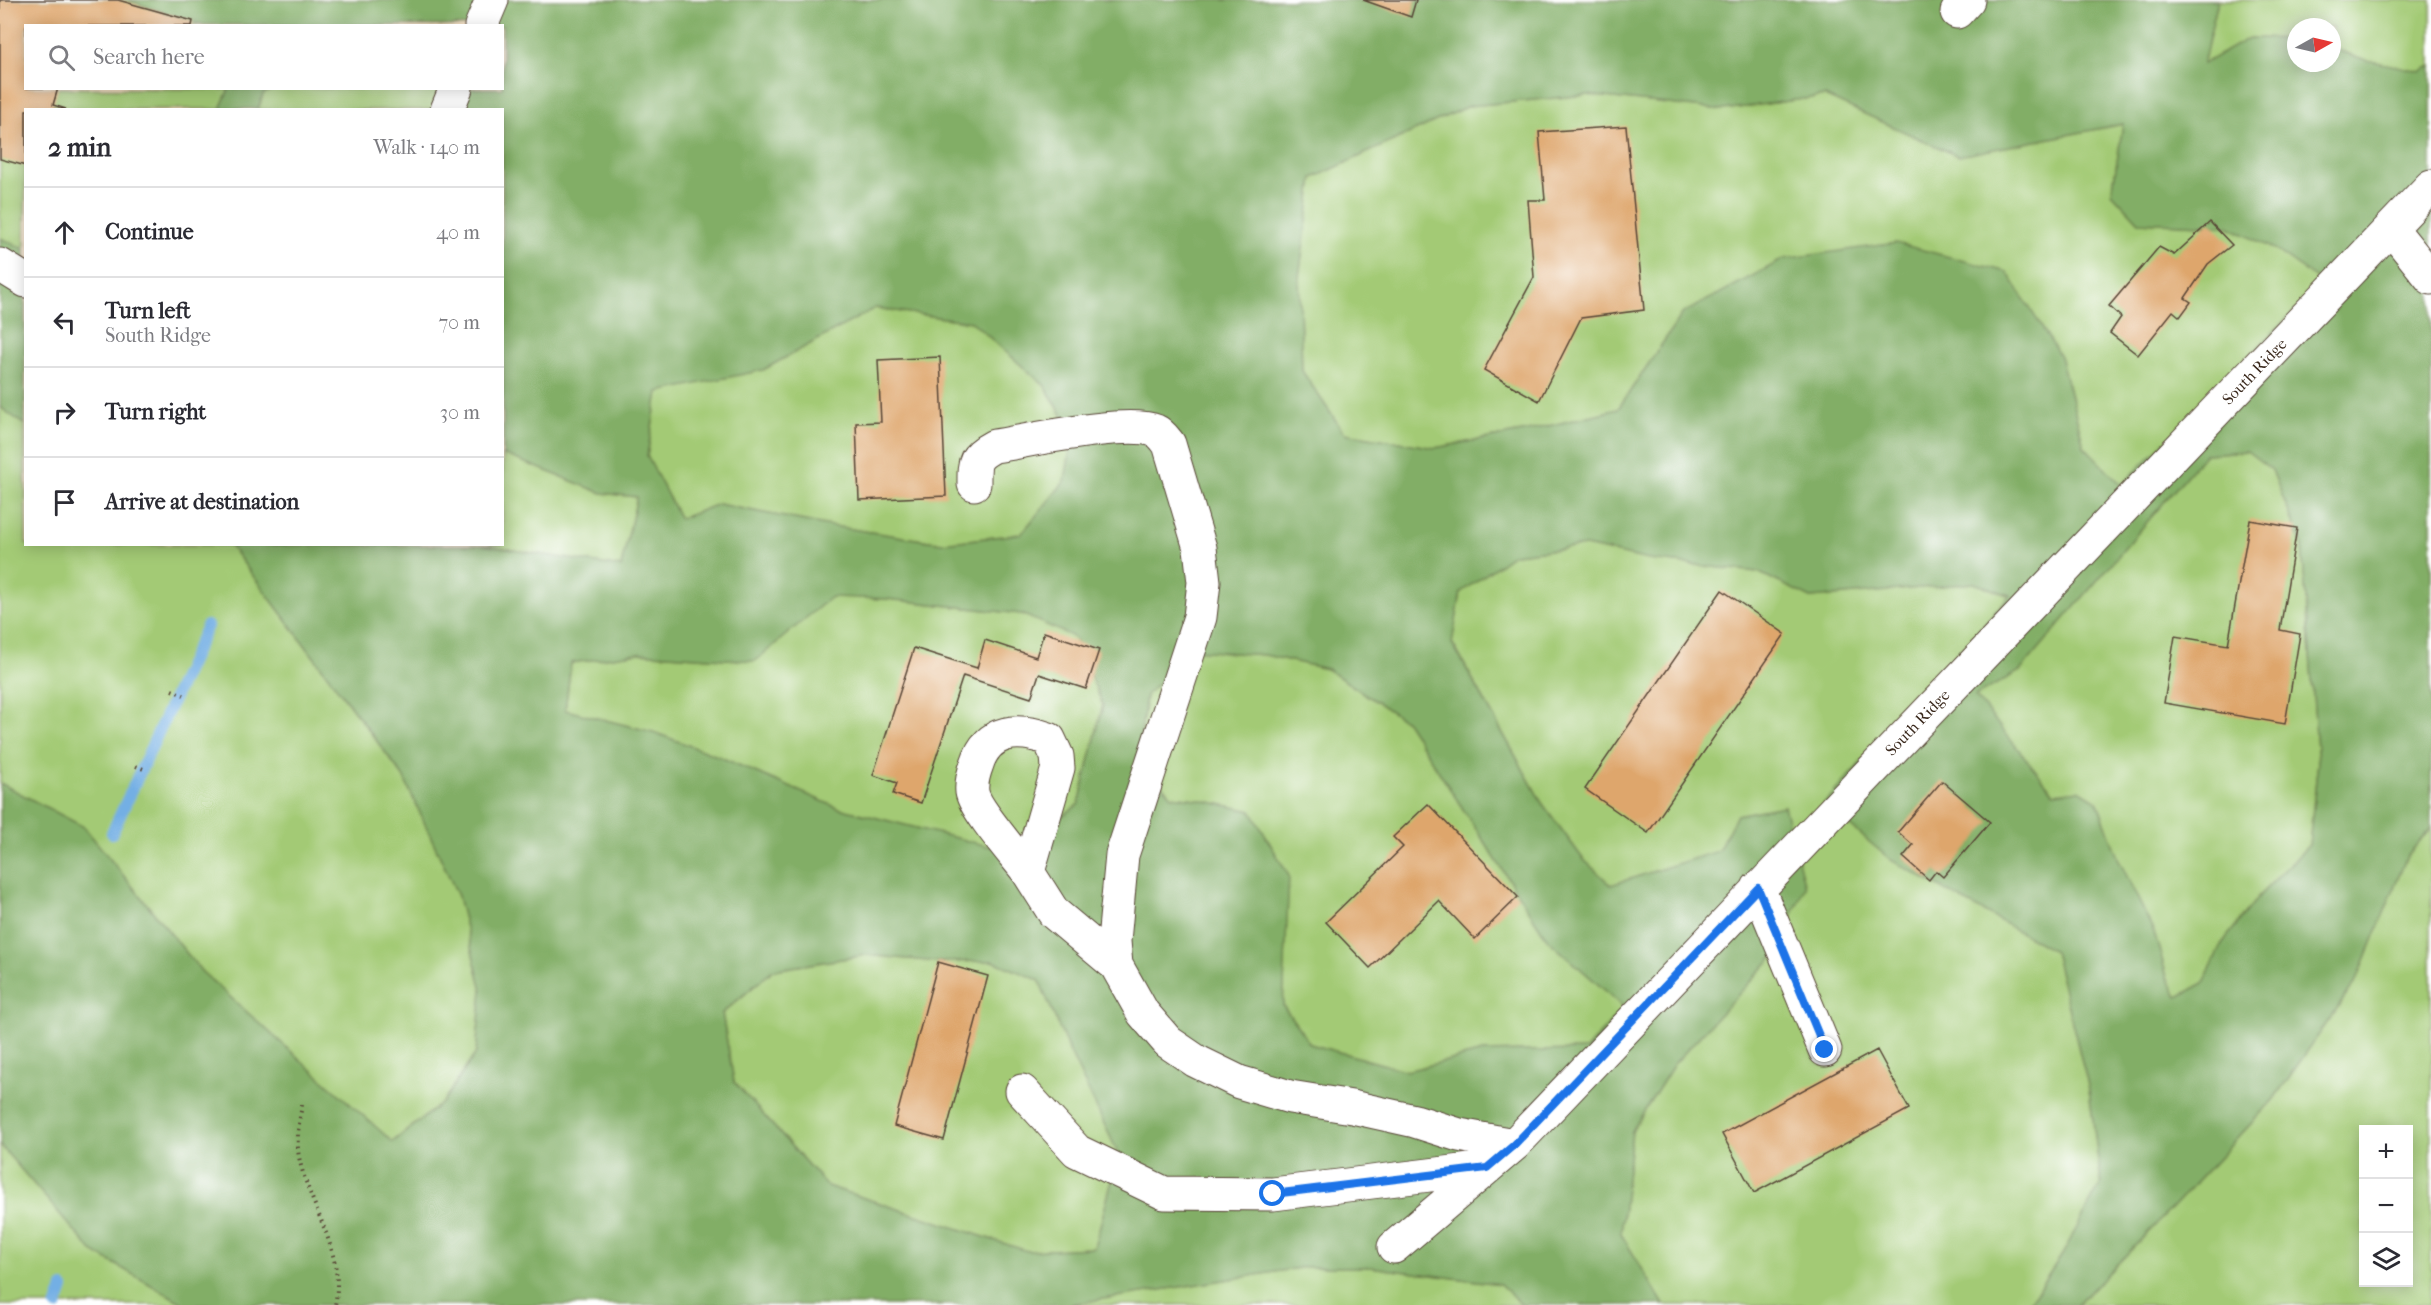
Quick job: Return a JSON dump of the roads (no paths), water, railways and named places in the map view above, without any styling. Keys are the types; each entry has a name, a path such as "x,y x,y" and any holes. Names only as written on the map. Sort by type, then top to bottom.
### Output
{"street":[{"path":"482,24 492,0"},
{"path":"448,108 455,90"},
{"name":"South Ridge","path":"1394,1247 1514,1145 2431,186"},
{"path":"2391,228 2431,278"},
{"path":"0,265 24,280"},
{"path":"974,484 974,464 980,453 994,446 1118,427 1147,428 1159,432 1168,444 1197,538 1204,582 1200,617 1122,855 1114,941 1116,965"},
{"path":"1028,872 1054,913 1116,965 1143,1013 1168,1042 1196,1061 1239,1082 1290,1097 1415,1120 1459,1135 1514,1145"},
{"path":"1758,888 1825,1050"},
{"path":"1022,1091 1077,1151 1164,1193 1273,1194 1487,1168"}],"waterway":[{"path":"112,833 207,626"},
{"path":"57,1305 63,1288"}]}
